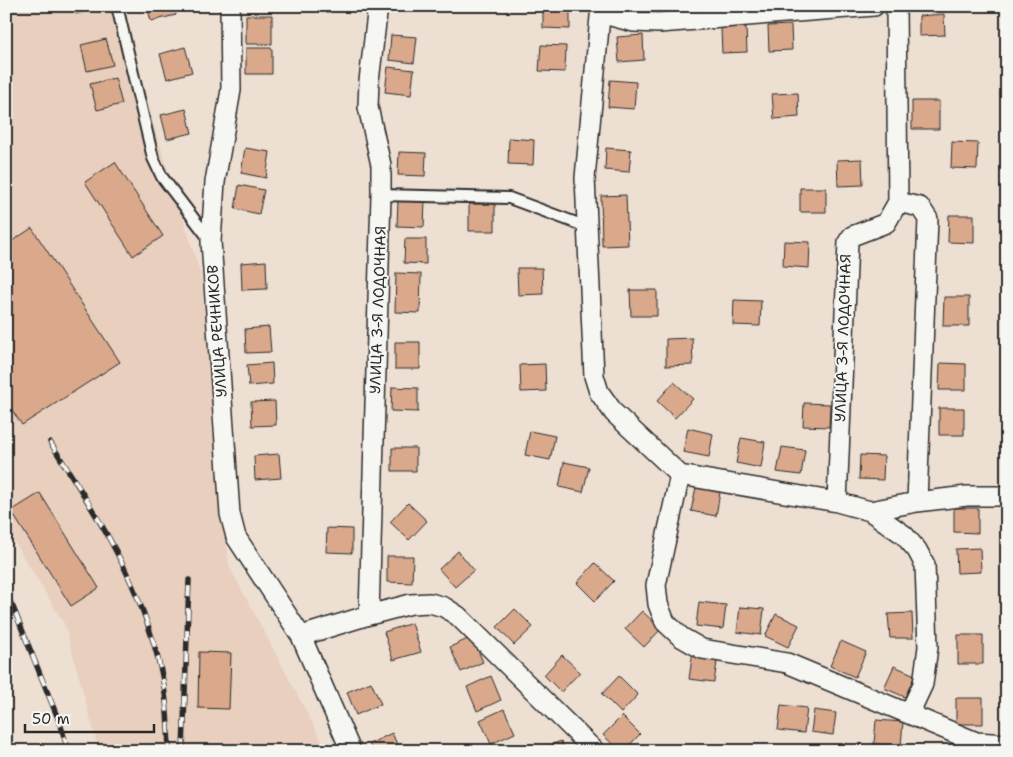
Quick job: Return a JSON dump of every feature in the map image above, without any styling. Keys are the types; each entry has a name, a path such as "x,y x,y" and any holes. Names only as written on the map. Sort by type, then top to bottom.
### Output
{"street":[{"name":"УЛИЦА РЕЧНИКОВ","path":"230,6 231,90 215,182 211,241 230,514 236,537 300,636 351,751"},
{"name":"УЛИЦА 3-Я ЛОДОЧНАЯ","path":"369,615 381,165 368,107 369,81 378,6"},
{"path":"874,6 659,23 634,22 600,10 585,178 594,376 598,392 614,413 680,475 836,502 870,511 904,535 917,550 925,565 928,646 923,684 909,714"},
{"path":"896,6 898,202 920,207 928,219 917,502"},
{"name":"УЛИЦА 3-Я ЛОДОЧНАЯ","path":"836,502 848,242 852,236 886,223 898,202"},
{"path":"680,475 656,585 658,604 664,622 681,637 702,649 787,663 976,742 1007,744"},
{"path":"870,511 917,502 967,496 1007,496"},
{"path":"300,636 412,604 430,604 444,607 458,616 595,751"}],"lane":[{"path":"117,6 152,158 162,177 211,241"},
{"path":"381,195 509,198 587,226"}],"shaded area":[{"path":"6,6 116,6 201,275 229,566 327,751 99,751 65,625 6,528"}],"building":[{"path":"74,6 101,6 101,8 76,14"},
{"path":"147,6 174,6 176,15 151,21"},
{"path":"543,6 570,6 570,29 543,28"},
{"path":"944,14 945,35 919,36 919,16"},
{"path":"246,15 272,15 272,44 246,44"},
{"path":"791,25 792,50 769,51 768,26"},
{"path":"746,27 747,52 722,53 721,28"},
{"path":"391,35 417,37 414,63 389,60"},
{"path":"643,35 644,60 619,62 617,37"},
{"path":"106,39 113,65 87,71 81,45"},
{"path":"541,45 566,46 565,72 539,71"},
{"path":"185,47 192,72 167,79 160,54"},
{"path":"246,48 272,48 272,74 246,74"},
{"path":"388,67 414,70 411,95 385,92"},
{"path":"115,78 122,104 97,110 90,84"},
{"path":"610,80 636,82 634,109 608,107"},
{"path":"798,93 799,117 774,119 772,94"},
{"path":"912,101 939,101 939,129 912,129"},
{"path":"186,109 192,133 167,139 161,115"},
{"path":"509,138 534,140 533,165 508,164"},
{"path":"952,142 978,143 977,169 951,168"},
{"path":"245,148 270,152 266,178 241,173"},
{"path":"606,148 631,150 629,172 605,170"},
{"path":"399,152 426,153 425,176 398,175"},
{"path":"862,159 863,185 838,186 837,160"},
{"path":"115,162 163,236 133,256 85,182"},
{"path":"239,185 264,190 259,214 235,209"},
{"path":"800,188 826,188 826,212 800,212"},
{"path":"626,195 628,245 602,246 601,196"},
{"path":"398,200 425,201 424,227 397,226"},
{"path":"469,204 495,204 495,231 469,231"},
{"path":"949,215 974,215 974,243 948,242"},
{"path":"32,228 120,362 22,425 6,401 6,245"},
{"path":"405,239 426,239 426,264 404,263"},
{"path":"784,241 810,242 809,268 783,266"},
{"path":"266,261 267,289 242,290 241,263"},
{"path":"517,268 542,268 543,294 518,295"},
{"path":"396,273 421,274 420,313 395,312"},
{"path":"630,290 657,290 657,316 631,316"},
{"path":"944,297 969,297 969,326 943,326"},
{"path":"734,300 761,301 760,326 733,325"},
{"path":"269,327 271,352 246,353 245,329"},
{"path":"692,338 693,365 666,366 666,339"},
{"path":"395,342 420,342 420,369 395,369"},
{"path":"272,363 273,384 249,386 247,365"},
{"path":"940,363 966,364 966,390 939,390"},
{"path":"545,364 546,391 521,392 520,365"},
{"path":"674,382 693,399 675,418 657,401"},
{"path":"392,387 418,388 418,412 391,411"},
{"path":"275,401 276,425 252,426 251,402"},
{"path":"804,403 830,404 829,427 803,426"},
{"path":"939,408 964,408 964,435 939,435"},
{"path":"688,428 713,434 709,457 683,452"},
{"path":"530,431 555,436 550,460 525,455"},
{"path":"741,438 765,442 761,468 736,463"},
{"path":"782,447 805,450 801,475 777,472"},
{"path":"392,448 416,448 416,471 392,471"},
{"path":"279,454 281,478 255,480 254,456"},
{"path":"860,455 884,456 883,480 859,479"},
{"path":"564,462 589,467 583,492 559,487"},
{"path":"696,487 720,492 716,516 691,511"},
{"path":"40,493 99,588 71,606 11,511"},
{"path":"408,503 427,521 409,540 390,522"},
{"path":"954,508 978,508 978,533 954,532"},
{"path":"327,528 352,529 352,553 326,552"},
{"path":"980,548 981,572 957,573 956,549"},
{"path":"458,551 474,570 455,587 439,569"},
{"path":"387,556 413,556 412,583 387,582"},
{"path":"595,563 614,581 595,601 577,583"},
{"path":"699,602 726,605 723,629 696,626"},
{"path":"740,607 764,609 761,635 737,632"},
{"path":"515,609 533,627 514,645 497,627"},
{"path":"642,611 661,629 644,647 625,629"},
{"path":"912,613 913,638 890,638 888,614"},
{"path":"776,614 799,625 788,647 765,636"},
{"path":"412,623 421,652 393,660 384,632"},
{"path":"958,635 983,635 983,664 958,664"},
{"path":"472,637 483,662 461,672 450,647"},
{"path":"841,641 866,652 855,677 830,666"},
{"path":"693,651 718,655 714,682 689,679"},
{"path":"199,652 231,653 229,709 198,708"},
{"path":"562,655 580,672 561,692 544,675"},
{"path":"894,666 915,675 905,697 884,688"},
{"path":"491,676 501,700 477,711 467,687"},
{"path":"619,676 638,695 621,713 602,694"},
{"path":"371,682 381,704 356,715 347,692"},
{"path":"956,698 983,698 983,724 956,724"},
{"path":"781,705 807,708 804,733 778,730"},
{"path":"504,709 515,733 491,744 480,720"},
{"path":"814,710 836,713 833,735 811,732"},
{"path":"622,716 640,734 624,751 620,751 603,735"},
{"path":"876,720 903,722 901,746 874,744"},
{"path":"392,733 400,751 373,751 369,744"},
{"path":"561,741 565,751 538,751 538,750"}],"railway":[{"path":"50,442 116,551 142,608 163,681 169,751"},
{"path":"183,751 189,580"},
{"path":"6,594 61,726 68,751"}]}
